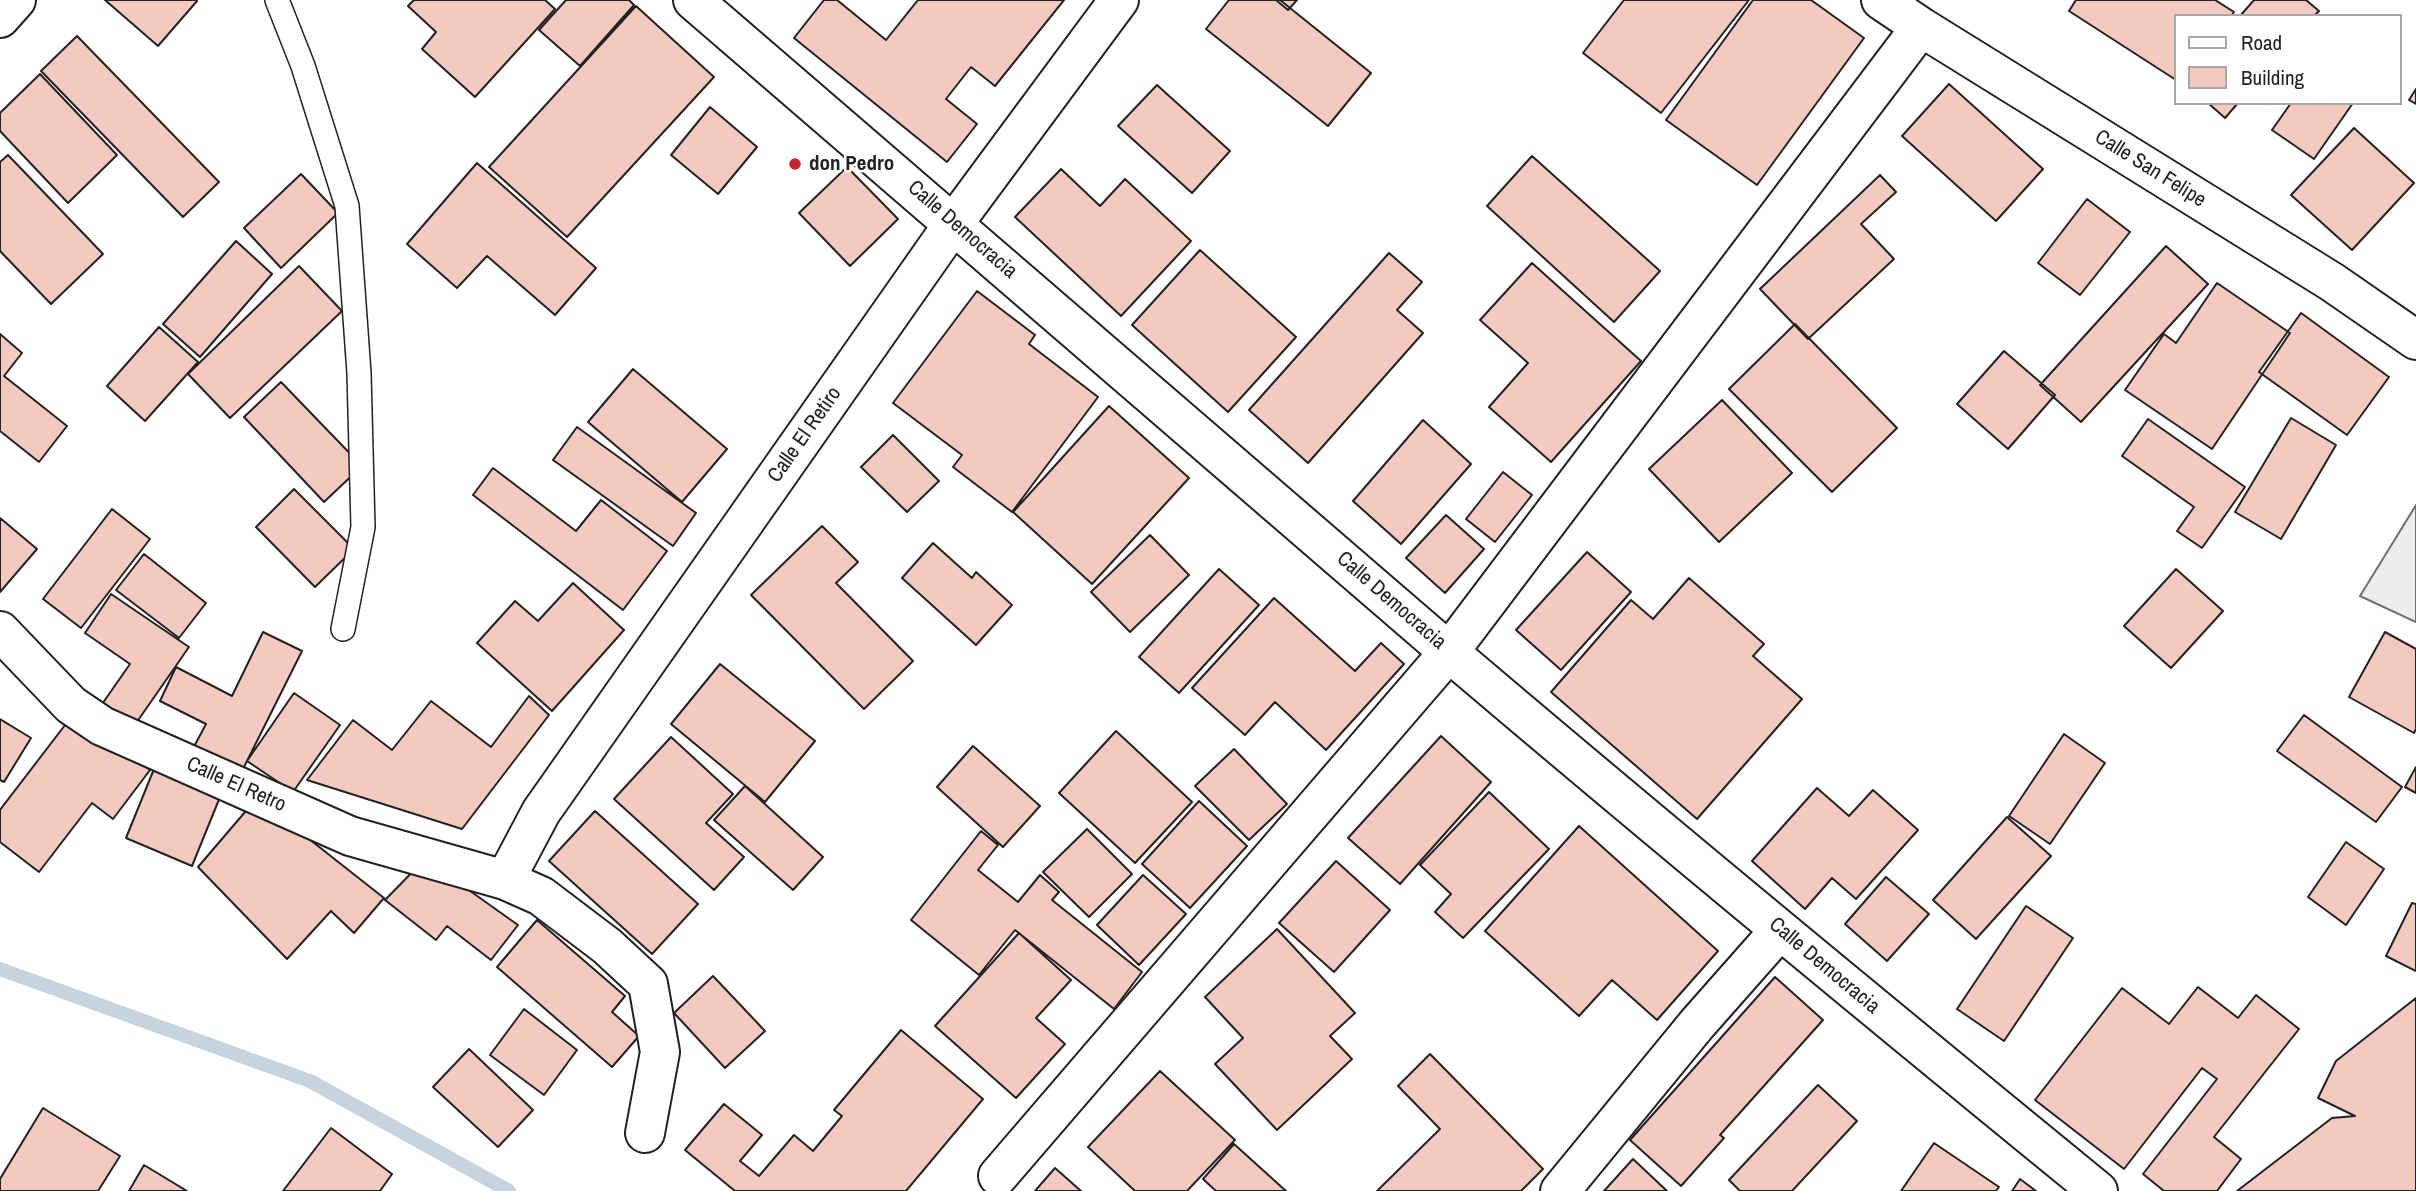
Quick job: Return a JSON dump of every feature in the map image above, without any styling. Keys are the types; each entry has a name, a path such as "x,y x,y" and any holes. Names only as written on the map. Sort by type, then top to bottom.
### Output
{"street":[{"path":"0,18 16,0"},
{"name":"Calle Democracia","path":"693,0 954,222 1449,652 1780,930 2098,1191"},
{"name":"Calle El Retiro","path":"505,880 541,812 954,222 1119,0"},
{"name":"Calle San Felipe","path":"1881,0 1920,27 2332,282 2416,340"},
{"path":"998,1176 1449,652 1920,27"},
{"name":"Calle El Retro","path":"0,631 71,705 102,726 350,836 505,880 541,897 607,946 648,984 660,1052 645,1133"},
{"path":"1560,1191 1697,1024 1780,930"}],"lane":[{"path":"277,0 303,66 347,206 359,373 363,527 343,629"}],"shaded area":[{"path":"2416,505 2416,622 2360,596"}],"building":[{"path":"105,0 196,0 197,1 158,46"},
{"path":"414,0 545,0 555,9 475,97 422,49 436,32 408,6"},
{"path":"566,0 629,0 634,5 580,66 539,30"},
{"path":"824,0 837,0 886,40 918,0 1064,0 995,86 971,67 946,99 977,124 947,162 794,38"},
{"path":"1229,0 1280,0 1371,73 1328,126 1206,29"},
{"path":"1276,0 1297,0 1288,10"},
{"path":"1624,0 1749,0 1661,113 1583,53"},
{"path":"1753,0 1811,0 1864,38 1757,185 1666,120"},
{"path":"2076,0 2215,0 2234,12 2174,14 2174,79 2069,11"},
{"path":"2254,0 2306,0 2319,11 2316,14 2242,14"},
{"path":"636,6 714,77 567,237 489,167"},
{"path":"77,36 219,182 183,217 41,71"},
{"path":"40,74 117,155 68,203 0,131 0,113"},
{"path":"1949,84 2043,169 1996,221 1902,136"},
{"path":"1157,85 1230,151 1192,193 1118,126"},
{"path":"2416,89 2416,104 2409,100"},
{"path":"2210,105 2236,105 2225,118"},
{"path":"2290,105 2352,105 2314,159 2272,130"},
{"path":"710,107 757,147 718,194 671,155"},
{"path":"2354,128 2414,183 2352,250 2291,195"},
{"path":"8,155 103,254 51,304 0,251 0,162"},
{"path":"1532,156 1660,271 1614,322 1487,206"},
{"path":"477,163 596,268 555,315 487,256 457,288 407,244"},
{"path":"847,167 898,219 850,266 799,213"},
{"path":"1061,169 1100,206 1125,179 1191,241 1121,316 1015,217"},
{"path":"301,174 338,213 281,268 244,228"},
{"path":"1880,175 1896,192 1861,224 1894,259 1808,339 1760,289"},
{"path":"2087,199 2130,232 2080,295 2038,263"},
{"path":"236,241 272,274 200,357 163,324"},
{"path":"2166,246 2208,284 2081,422 2040,385"},
{"path":"1200,250 1296,337 1228,412 1132,325"},
{"path":"1389,253 1422,282 1397,310 1423,333 1308,463 1249,410"},
{"path":"1532,263 1641,361 1551,462 1489,407 1528,363 1480,320"},
{"path":"299,266 342,311 230,418 188,374"},
{"path":"2217,283 2290,333 2212,449 2125,390 2164,334 2176,343"},
{"path":"977,291 1035,335 1029,344 1098,397 1012,512 953,467 962,455 893,403"},
{"path":"2301,313 2389,377 2347,435 2259,372"},
{"path":"1795,324 1897,428 1832,492 1729,389"},
{"path":"159,327 198,362 145,421 107,386"},
{"path":"0,334 22,353 4,376 67,426 39,462 0,431"},
{"path":"2004,351 2055,395 2008,449 1957,404"},
{"path":"633,369 727,449 682,502 588,422"},
{"path":"281,382 362,466 324,502 244,417"},
{"path":"1722,400 1792,473 1719,542 1649,469"},
{"path":"1109,406 1189,478 1092,584 1013,512"},
{"path":"2291,418 2336,445 2281,539 2235,512"},
{"path":"2148,419 2245,487 2202,548 2177,531 2194,507 2122,456"},
{"path":"1423,420 1471,464 1401,544 1353,501"},
{"path":"577,427 696,513 673,546 553,460"},
{"path":"893,435 939,481 907,512 861,467"},
{"path":"493,468 576,531 601,500 667,551 623,610 473,495"},
{"path":"1503,472 1532,495 1495,542 1466,519"},
{"path":"294,489 354,549 315,587 256,527"},
{"path":"112,509 150,539 81,628 43,599"},
{"path":"1446,515 1484,549 1445,593 1406,558"},
{"path":"0,518 37,549 0,592"},
{"path":"822,526 858,562 836,583 913,661 864,709 751,595"},
{"path":"1150,535 1189,575 1130,632 1091,592"},
{"path":"933,543 972,578 976,572 1012,605 976,645 902,578"},
{"path":"1587,552 1631,592 1561,670 1516,630"},
{"path":"144,554 206,603 179,638 116,590"},
{"path":"1219,569 1259,605 1179,693 1139,657"},
{"path":"2176,569 2223,611 2171,668 2124,626"},
{"path":"1689,578 1764,644 1753,656 1802,699 1697,819 1551,692 1631,600 1653,619"},
{"path":"573,583 624,630 552,711 477,643 515,601 538,621"},
{"path":"111,594 189,647 132,729 100,707 130,664 85,633"},
{"path":"1274,598 1355,671 1381,643 1404,664 1326,750 1275,702 1245,735 1192,688"},
{"path":"263,632 302,651 236,783 188,758 206,724 160,701 176,667 232,696"},
{"path":"2385,632 2416,649 2414,733 2349,697"},
{"path":"720,664 815,741 765,802 671,724"},
{"path":"294,693 340,725 293,792 247,761"},
{"path":"529,696 549,715 462,829 307,780 353,720 392,750 431,701 491,747"},
{"path":"75,712 150,770 113,819 92,803 39,872 0,842 0,810"},
{"path":"2304,715 2402,787 2376,822 2277,751"},
{"path":"0,719 31,738 4,782 0,780"},
{"path":"1116,731 1192,802 1135,863 1059,793"},
{"path":"2064,734 2105,763 2050,844 2009,816"},
{"path":"1441,736 1491,782 1400,884 1348,838"},
{"path":"671,737 733,794 706,823 744,857 714,890 614,799"},
{"path":"973,746 1040,806 1003,847 937,787"},
{"path":"1234,749 1287,804 1249,840 1195,786"},
{"path":"2416,767 2416,793 2405,787"},
{"path":"154,769 220,797 192,866 126,838"},
{"path":"745,786 823,857 793,890 714,820"},
{"path":"1817,788 1849,816 1873,790 1918,830 1856,899 1832,878 1805,909 1752,861"},
{"path":"1489,792 1549,849 1463,938 1435,912 1451,894 1420,865"},
{"path":"257,798 384,898 354,933 331,911 287,959 198,867"},
{"path":"1199,801 1247,846 1190,908 1142,864"},
{"path":"595,811 698,904 652,954 549,861"},
{"path":"2007,817 2051,856 1976,939 1933,900"},
{"path":"1579,826 1718,951 1657,1020 1612,980 1579,1016 1485,931"},
{"path":"1087,829 1132,874 1089,917 1043,872"},
{"path":"981,831 998,845 978,870 1018,902 1040,875 1059,892 1052,900 1142,972 1114,1009 1015,930 979,975 911,920"},
{"path":"2346,842 2384,869 2346,925 2308,897"},
{"path":"425,859 518,925 491,960 447,926 436,940 385,900"},
{"path":"1336,861 1390,910 1334,972 1279,923"},
{"path":"1143,875 1186,914 1139,965 1097,925"},
{"path":"1886,877 1929,914 1887,961 1845,924"},
{"path":"2412,903 2416,904 2416,971 2386,956"},
{"path":"2026,906 2073,938 2004,1041 1957,1009"},
{"path":"537,920 625,996 612,1012 639,1036 612,1067 497,967"},
{"path":"1277,929 1355,1013 1330,1036 1352,1059 1277,1130 1215,1064 1243,1038 1205,997"},
{"path":"1019,933 1071,980 1036,1018 1065,1044 1016,1098 935,1026"},
{"path":"713,976 765,1031 725,1068 674,1013"},
{"path":"1775,977 1823,1020 1720,1135 1724,1138 1681,1186 1630,1140"},
{"path":"2198,987 2238,1018 2256,995 2299,1029 2214,1137 2241,1159 2217,1191 2164,1191 2143,1174 2217,1079 2202,1068 2124,1169 2035,1100 2122,988 2169,1024"},
{"path":"2416,998 2416,1191 2237,1191 2332,1118 2355,1116 2318,1098 2336,1061"},
{"path":"524,1009 577,1050 544,1095 490,1055"},
{"path":"901,1030 983,1099 906,1191 735,1191 685,1150 724,1104 762,1135 740,1161 759,1176 794,1135 813,1151 842,1116 834,1110"},
{"path":"469,1049 533,1110 498,1147 433,1087"},
{"path":"1430,1054 1543,1169 1521,1191 1377,1191 1440,1129 1398,1086"},
{"path":"1160,1071 1235,1140 1187,1191 1135,1191 1088,1147"},
{"path":"1818,1085 1857,1121 1792,1191 1740,1191 1729,1180"},
{"path":"43,1108 120,1156 98,1191 0,1191 0,1179"},
{"path":"331,1128 392,1174 380,1191 283,1191"},
{"path":"1934,1143 1999,1187 1996,1191 1901,1191"},
{"path":"1234,1144 1286,1191 1216,1191 1203,1179"},
{"path":"1633,1159 1667,1191 1604,1191"},
{"path":"144,1165 187,1191 129,1191"},
{"path":"1055,1168 1081,1191 1035,1191"},
{"path":"2020,1179 2036,1191 2012,1191"}],"waterway":[{"path":"0,969 310,1081 509,1191"}],"place":[{"name":"don Pedro","path":"795,164"}]}
